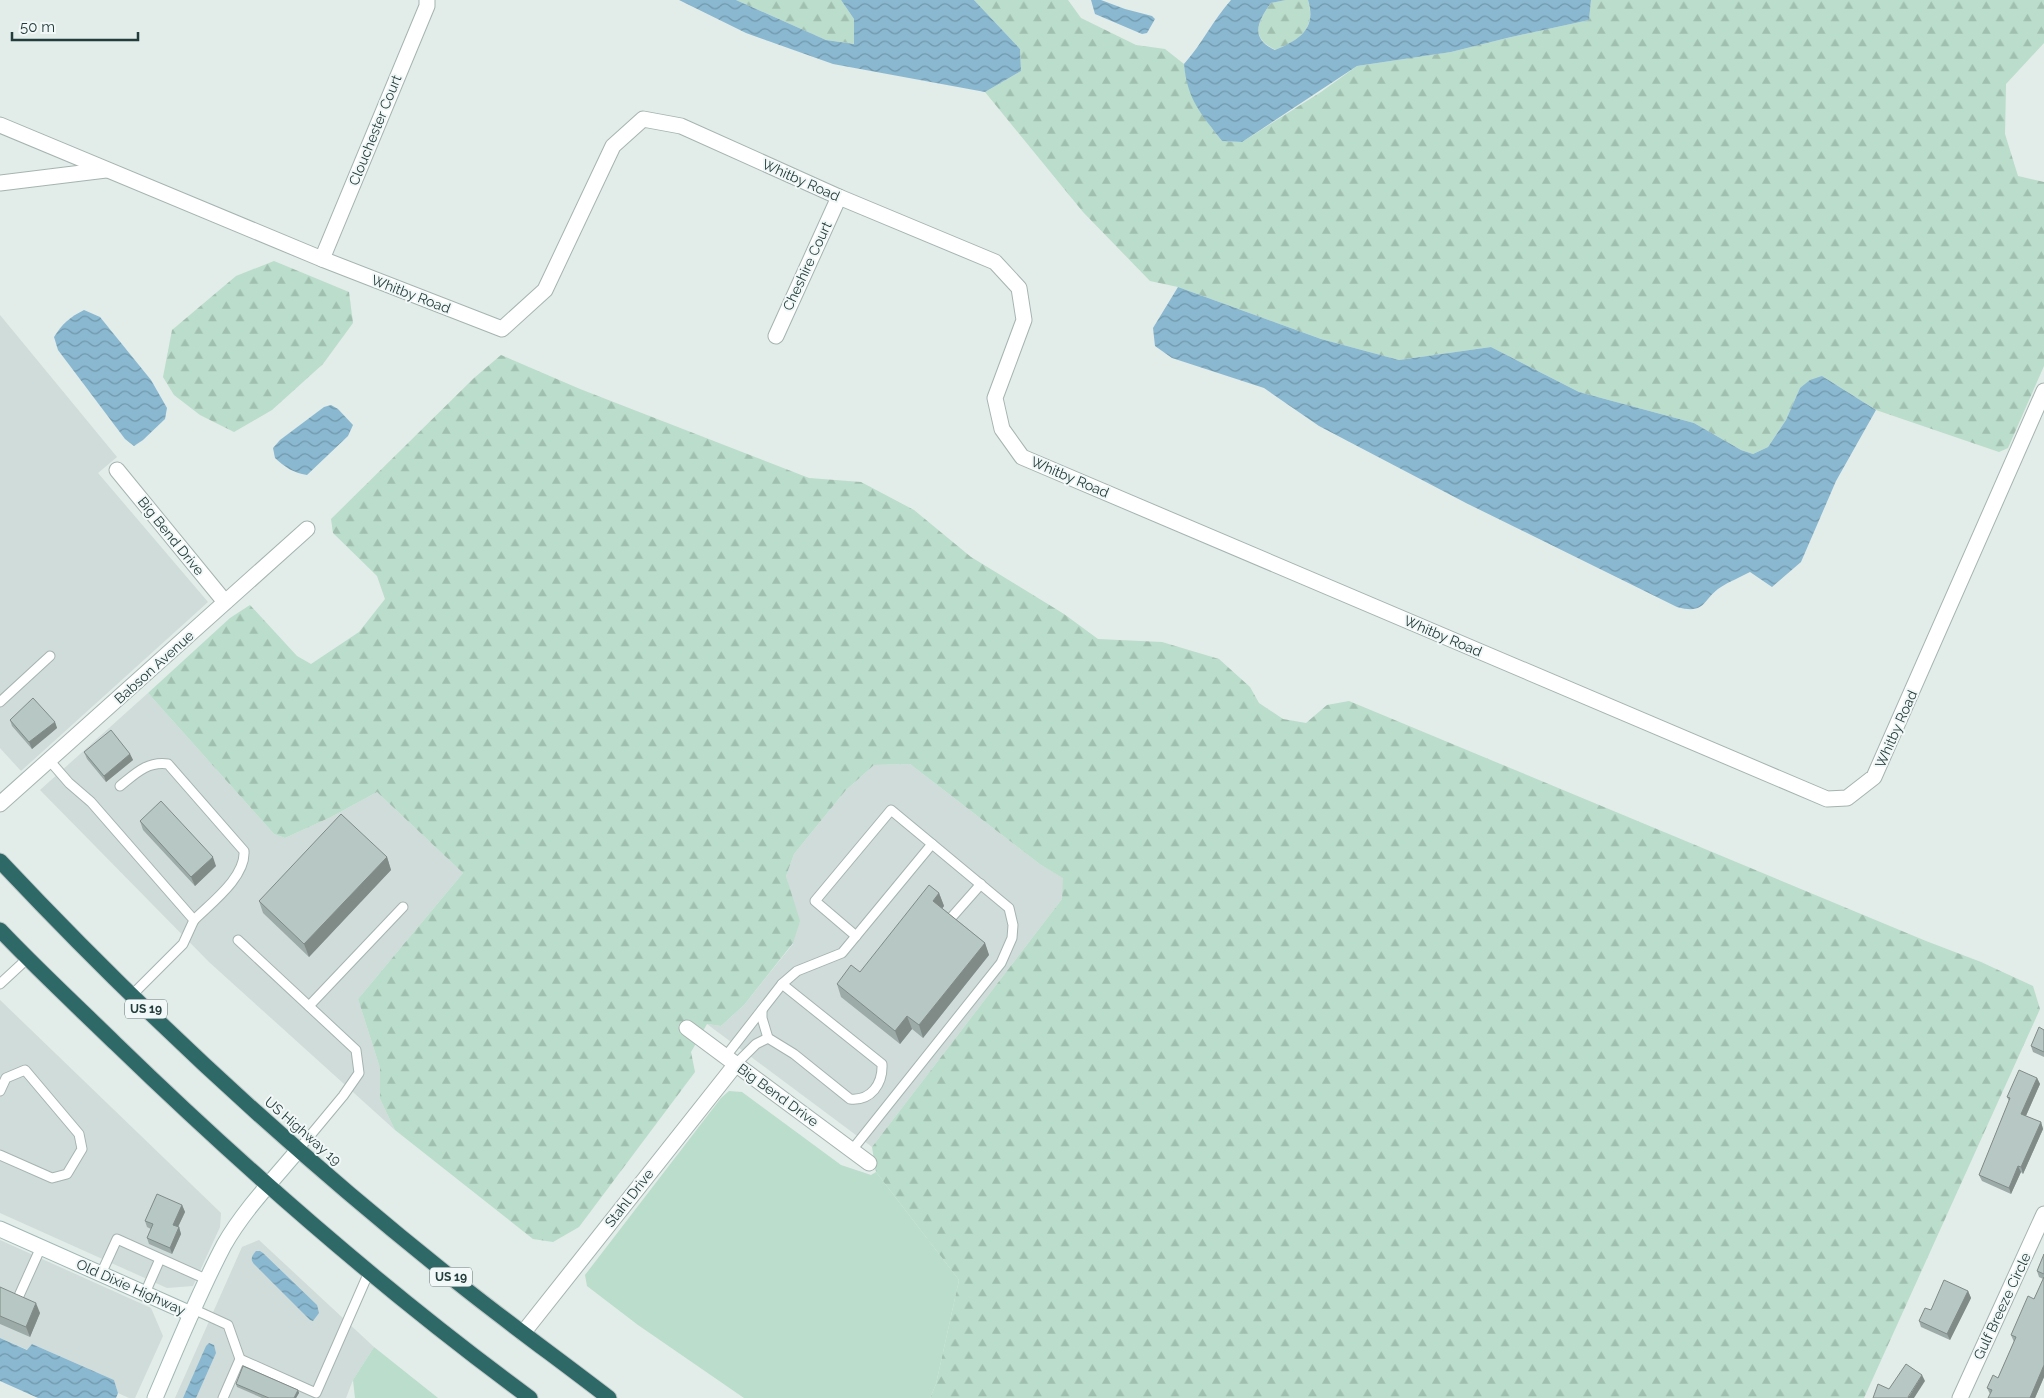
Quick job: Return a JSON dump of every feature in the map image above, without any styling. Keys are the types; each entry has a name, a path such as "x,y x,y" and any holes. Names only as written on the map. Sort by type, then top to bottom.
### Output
{"highway":[{"name":"US Highway 19","path":"0,861 45,909 132,995 209,1069 299,1149 453,1279 608,1398"},
{"path":"0,930 191,1116 268,1185 369,1272 433,1324 530,1398"}],"street":[{"name":"Clouchester Court","path":"322,259 427,6 426,0"},
{"name":"Whitby Road","path":"0,125 322,259 502,329 545,290 613,146 644,119 681,126 839,197 994,262 1019,288 1024,320 995,398 1002,429 1022,457 1827,799 1847,798 1874,777 2044,390"},
{"path":"0,183 107,170"},
{"name":"Cheshire Court","path":"776,336 839,197"},
{"name":"Big Bend Drive","path":"118,470 225,602"},
{"name":"Babson Avenue","path":"0,804 307,529"},
{"name":"Big Bend Drive","path":"687,1028 869,1162"},
{"name":"Stahl Drive","path":"523,1333 731,1060"},
{"name":"Old Dixie Highway","path":"0,1229 192,1312 225,1245 248,1209 299,1149"},
{"name":"Gulf Breeze Circle","path":"1960,1398 2044,1214"},
{"path":"155,1398 192,1312"}],"lane":[{"path":"0,702 50,656"},
{"path":"49,760 69,783 91,802 194,920"},
{"path":"120,786 142,768 157,762 168,764 244,851 240,872 194,920 184,944 132,995"},
{"path":"852,1150 1001,964 1010,947 1013,925 1009,908 891,810 815,901 856,936"},
{"path":"731,1060 762,1010 782,984 798,971 842,953 932,844"},
{"path":"952,918 980,884"},
{"path":"309,1006 403,907"},
{"path":"238,940 356,1050 359,1074 299,1149"},
{"path":"0,984 28,958"},
{"path":"762,1010 762,1018 768,1038 780,1044 850,1099 858,1100 870,1094 879,1082 882,1064 782,984"},
{"path":"731,1060 768,1038"},
{"path":"0,1091 6,1078 24,1070 79,1134 82,1149 67,1174 52,1178 0,1155"},
{"path":"101,1274 116,1239 208,1280"},
{"path":"18,1298 41,1247"},
{"path":"145,1293 160,1259"},
{"path":"240,1359 315,1395 369,1272"},
{"path":"192,1312 228,1325 240,1359 223,1398"}],"shaded area":[{"path":"0,315 117,457 98,473 208,602 21,771 0,748"},
{"path":"148,693 274,834 285,838 331,817 377,792 463,873 358,999 380,1068 380,1099 395,1130 209,962 40,790"},
{"path":"910,764 1041,865 1064,878 1062,899 872,1147 707,1024 721,1026 744,1005 793,944 791,895 786,876 794,854 846,790 874,765"},
{"path":"0,1000 221,1213 220,1227 193,1286 167,1288 0,1213"},
{"path":"0,1240 151,1308 163,1336 135,1398 129,1398 118,1393 114,1380 32,1344 28,1350 0,1338"},
{"path":"259,1240 374,1347 353,1380 346,1398 175,1398 242,1247"}],"green space":[{"path":"736,0 841,0 854,19 855,44 826,40"},
{"path":"974,0 1068,0 1081,18 1136,45 1165,49 1184,64 1189,85 1197,105 1222,141 1242,142 1321,92 1357,66 1451,52 1589,20 1591,0 2044,0 2044,43 2006,84 2005,134 2018,176 2044,182 2044,366 2008,448 1999,452 1876,410 1822,376 1800,388 1786,420 1768,447 1753,454 1741,450 1694,423 1579,392 1491,347 1399,360 1321,339 1178,287 1150,281 1083,212 985,92 1021,71 1020,49"},
{"path":"1286,0 1308,0 1310,19 1308,26 1299,37 1276,50 1262,40 1258,29 1262,16 1271,3"},
{"path":"274,261 349,292 353,323 323,364 272,410 234,432 200,415 174,395 163,377 172,330 236,276"},
{"path":"501,355 580,389 809,478 861,482 914,510 971,557 1064,614 1098,639 1162,642 1219,659 1250,687 1259,703 1283,719 1306,723 1327,705 1349,701 1926,941 1981,962 2033,986 2040,1009 1864,1398 930,1398 936,1384 959,1280 876,1172 872,1147 1062,899 1063,878 1041,865 910,764 874,765 846,790 794,854 786,876 800,921 793,943 744,1005 721,1026 707,1024 691,1052 695,1072 579,1227 553,1242 533,1239 395,1130 380,1099 380,1068 358,999 463,873 377,792 331,817 285,838 274,834 148,693 230,618 250,605 297,656 311,664 359,632 385,599 377,576 333,533 331,519 474,378"},
{"path":"729,1091 742,1092 841,1165 871,1175 876,1172 959,1280 936,1384 930,1398 744,1398 638,1325 587,1286 585,1275 721,1098"},
{"path":"374,1347 438,1398 355,1398 353,1380"}],"water":[{"path":"679,0 736,0 826,40 854,44 854,19 841,0 974,0 1020,49 1021,71 985,92 833,64 746,33"},
{"path":"1091,0 1101,0 1152,16 1155,19 1147,33 1142,34 1095,14"},
{"path":"1231,0 1286,0 1271,3 1262,16 1258,29 1262,40 1275,50 1292,42 1308,26 1310,10 1308,0 1591,0 1589,20 1451,52 1357,66 1242,142 1222,141 1196,106 1188,87 1184,64"},
{"path":"1178,287 1321,339 1399,360 1491,347 1579,392 1694,423 1741,450 1753,454 1768,447 1786,420 1800,388 1810,380 1822,376 1876,410 1836,481 1801,562 1772,587 1750,572 1721,587 1699,607 1687,609 1677,607 1466,503 1319,426 1264,388 1172,358 1155,346 1153,328"},
{"path":"84,310 100,317 151,380 167,408 165,419 134,446 125,439 58,350 54,337 67,321"},
{"path":"331,405 338,409 353,425 348,436 307,475 290,469 275,458 273,448 280,440 324,407"},
{"path":"256,1251 263,1253 317,1305 319,1313 313,1321 252,1262"},
{"path":"0,1338 27,1350 32,1344 114,1380 118,1393 116,1398 38,1398 0,1381"},
{"path":"209,1343 214,1345 216,1353 196,1398 183,1398 206,1346"}],"building":[{"path":"33,698 55,722 29,742 10,720"},
{"path":"111,730 130,754 104,776 84,752"},
{"path":"161,801 213,857 191,877 140,821"},
{"path":"341,814 387,857 304,944 259,901"},
{"path":"929,885 939,893 933,901 985,943 919,1025 907,1016 895,1031 837,984 851,965 860,972"},
{"path":"2039,1027 2044,1030 2044,1052 2031,1046"},
{"path":"2019,1070 2037,1078 2021,1114 2041,1122 2021,1167 2018,1166 2009,1188 1979,1175 2010,1098 2007,1097"},
{"path":"157,1194 182,1205 173,1225 179,1227 170,1248 147,1238 153,1224 145,1221"},
{"path":"2044,1254 2044,1274 2037,1271"},
{"path":"2044,1277 2044,1365 2030,1398 1988,1398 1992,1390 1987,1388 1993,1375 1998,1378 2016,1337 2011,1335 2028,1296 2034,1299"},
{"path":"1944,1280 1968,1291 1947,1334 1919,1321 1925,1308 1931,1310"},
{"path":"0,1287 36,1303 26,1327 0,1316"},
{"path":"1906,1364 1922,1375 1909,1398 1873,1398 1878,1384 1889,1389"},
{"path":"243,1366 298,1390 294,1398 269,1398 236,1384"}]}
